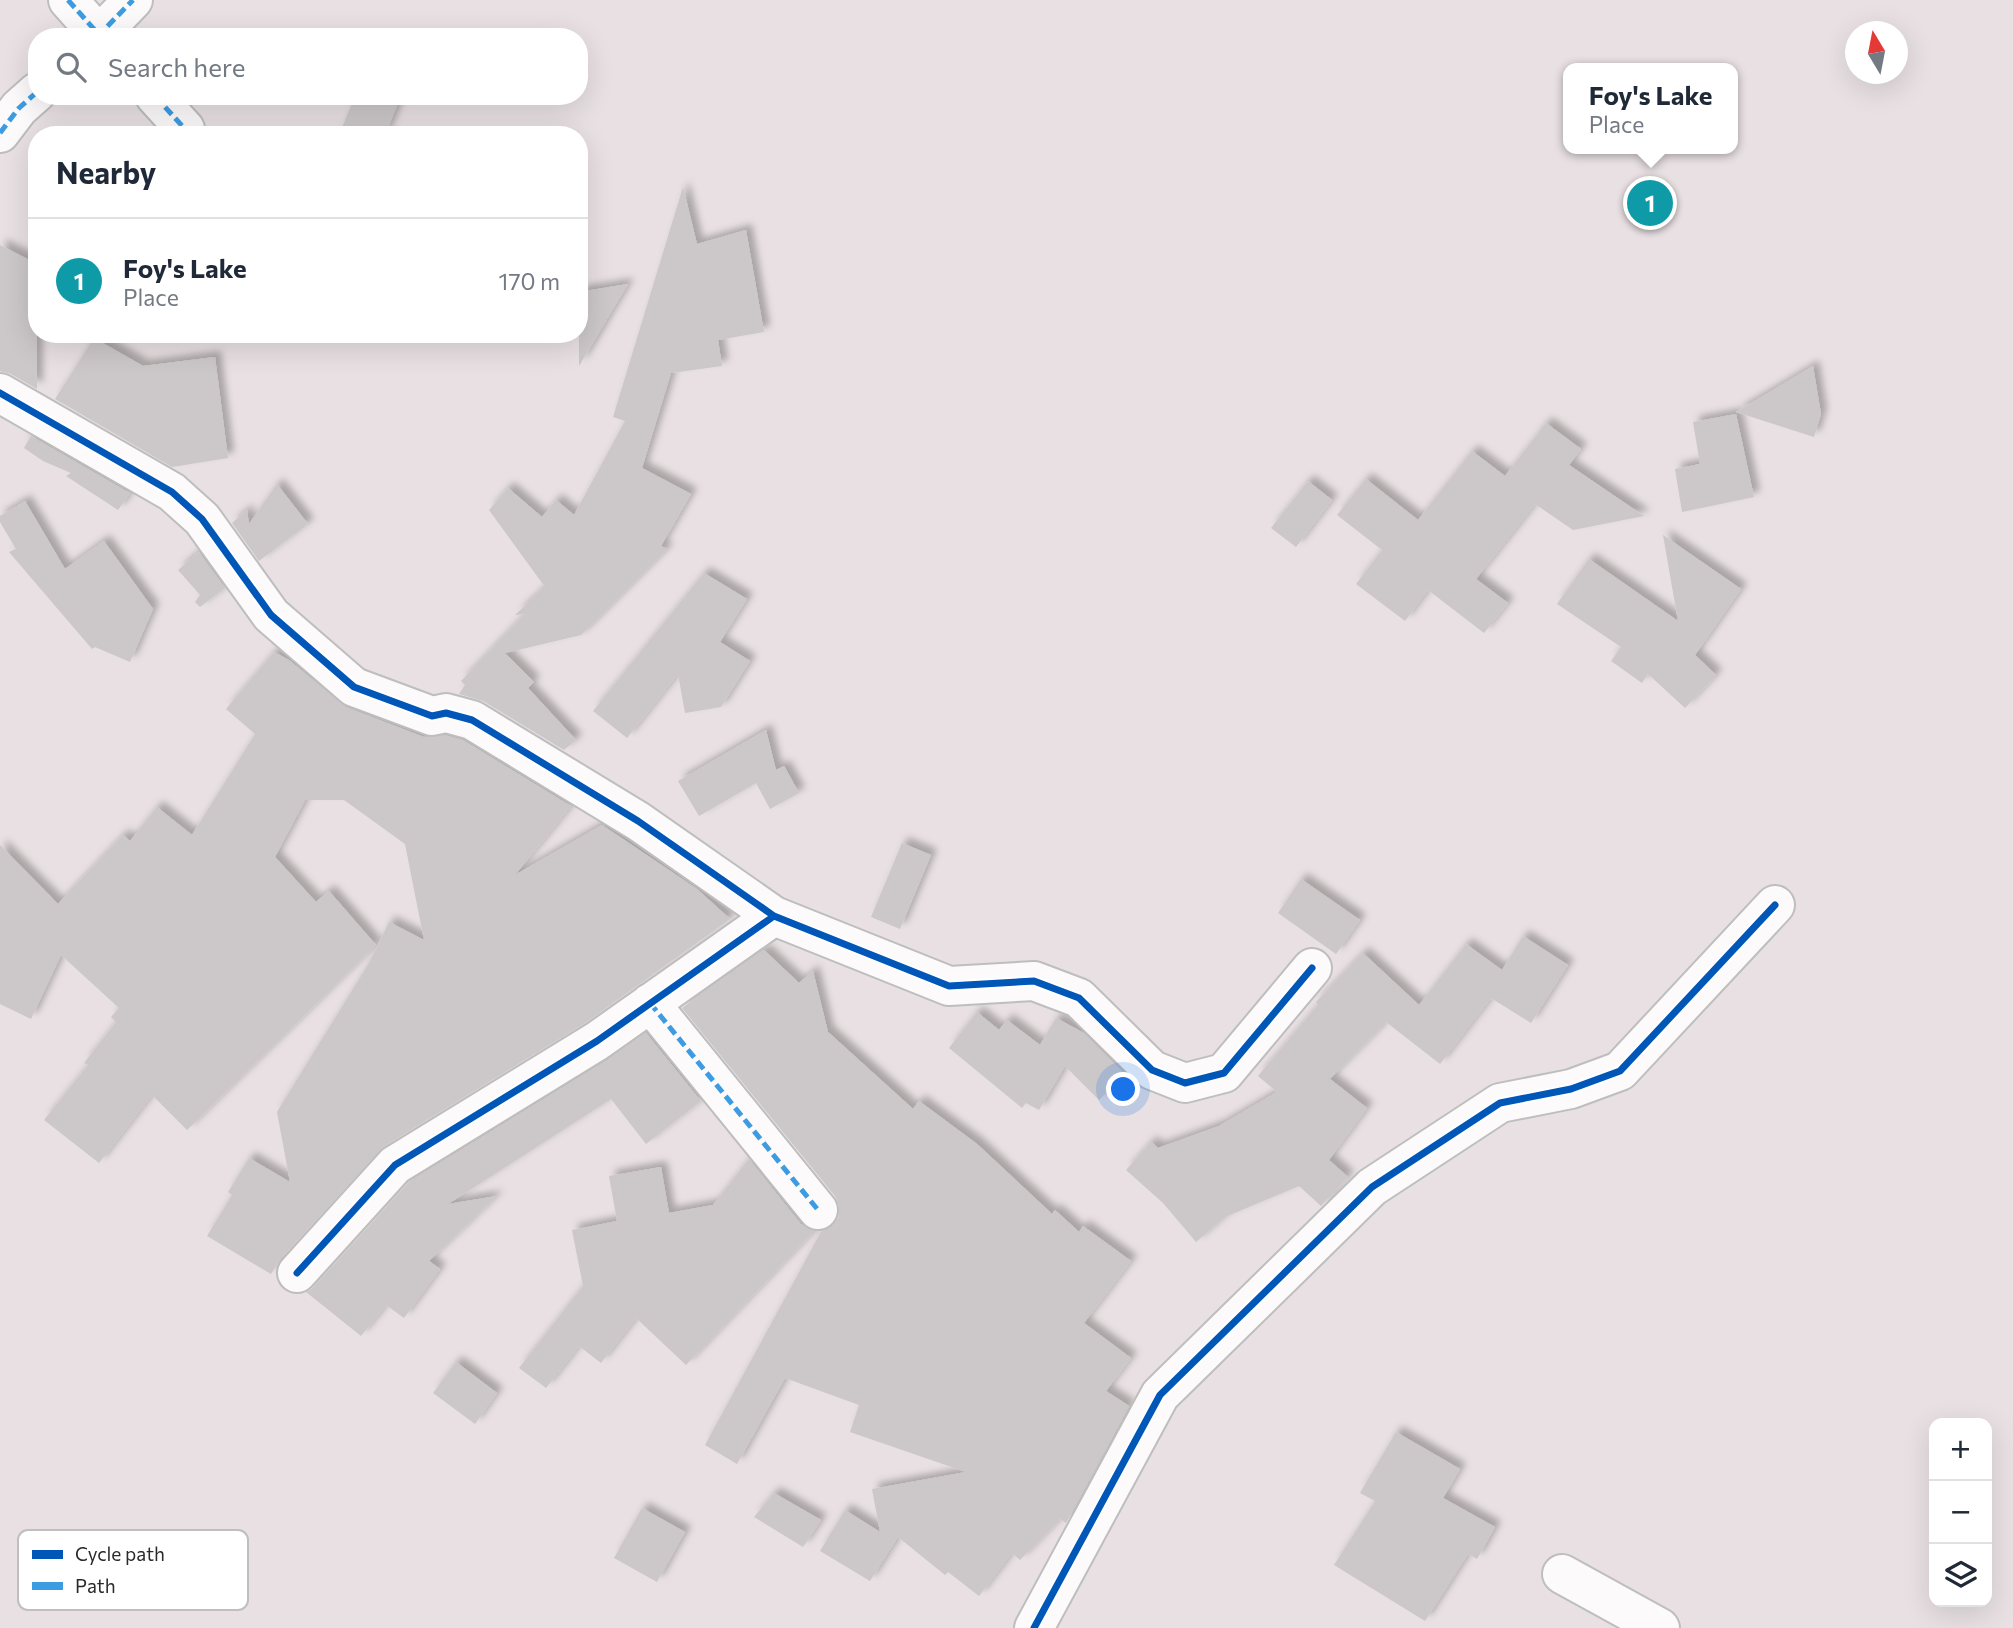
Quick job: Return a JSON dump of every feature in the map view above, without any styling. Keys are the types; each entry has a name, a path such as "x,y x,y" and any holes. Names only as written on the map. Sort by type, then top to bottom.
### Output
{"street":[{"path":"68,0 92,28"},
{"path":"107,28 133,0"},
{"path":"0,133 28,100"},
{"path":"163,105 182,126"},
{"path":"0,393 172,492 202,519 271,615 354,687 432,716 446,713 472,720 638,821 774,916 949,986 1034,981 1079,998 1152,1070 1185,1083 1224,1073 1312,968"},
{"path":"1034,1628 1160,1395 1372,1187 1500,1103 1571,1089 1620,1071 1775,905"},
{"path":"297,1273 396,1165 597,1041 774,916"},
{"path":"650,1003 818,1210"},
{"path":"1562,1574 1660,1628"}],"building":[{"path":"351,105 397,105 389,126 343,126"},
{"path":"683,187 697,244 746,230 764,332 718,340 722,366 671,373 642,468 691,494 661,546 667,549 581,635 505,653 534,682 528,688 576,740 564,750 483,701 459,694 465,685 461,681 525,614 515,615 545,587 489,510 508,488 542,517 556,500 574,515 625,421 613,417"},
{"path":"0,245 28,259 28,343 37,343 37,389 11,374 0,371"},
{"path":"628,284 579,366 579,343 588,343 588,291"},
{"path":"91,343 103,343 143,366 215,357 228,458 172,467 55,399"},
{"path":"1813,366 1821,414 1814,437 1736,412"},
{"path":"1736,414 1754,497 1682,512 1675,469 1700,464 1693,422"},
{"path":"1546,423 1581,449 1569,465 1644,516 1573,530 1535,504 1476,579 1508,603 1484,633 1428,590 1405,621 1356,584 1382,550 1337,515 1366,479 1418,520 1472,451 1505,476"},
{"path":"31,436 130,493 118,510 66,476 71,473 43,461 24,448"},
{"path":"1308,481 1332,500 1296,547 1271,528"},
{"path":"277,484 308,524 259,561 232,523 247,510 249,524"},
{"path":"25,501 65,569 104,541 153,609 130,662 95,647 92,649 9,552 16,549 0,522 0,516"},
{"path":"1663,535 1741,589 1695,655 1716,675 1685,708 1648,674 1642,683 1611,661 1621,647 1557,604 1589,559 1678,621"},
{"path":"199,552 225,588 200,607 195,602 200,595 178,570"},
{"path":"704,573 747,599 720,642 750,661 721,707 685,713 678,674 627,738 593,711"},
{"path":"274,652 289,660 346,707 424,737 445,735 463,740 571,806 515,875 602,825 697,889 730,919 585,1023 383,1147 281,1258 271,1274 207,1236 232,1195 228,1192 249,1158 290,1182 277,1112 369,963 389,922 424,940 405,844 344,800 305,800 275,857 316,902 329,891 376,945 187,1130 152,1095 99,1163 44,1120 88,1065 84,1063 116,1022 111,1017 119,1008 61,955 31,1019 0,1004 0,845 58,904 123,835 130,841 157,807 192,835 255,734 226,709"},
{"path":"766,730 776,770 784,766 799,793 770,809 756,783 699,816 678,781"},
{"path":"902,843 931,855 900,929 871,917"},
{"path":"1301,879 1360,920 1336,954 1278,913"},
{"path":"1523,936 1568,965 1531,1023 1491,998 1440,1064 1386,1022 1330,1079 1367,1108 1329,1160 1348,1177 1321,1206 1299,1186 1225,1217 1196,1242 1163,1203 1126,1170 1151,1142 1158,1148 1219,1126 1277,1092 1258,1076 1318,1005 1316,1002 1363,953 1419,1005 1466,944 1502,970"},
{"path":"764,950 799,983 813,971 828,1032 913,1109 919,1101 977,1144 1052,1214 1055,1210 1079,1232 1083,1226 1131,1261 1084,1323 1131,1358 1106,1391 1129,1406 1066,1523 1060,1519 1020,1560 1012,1553 979,1596 948,1572 945,1575 898,1537 870,1581 820,1551 845,1510 880,1532 872,1489 966,1472 850,1432 859,1405 785,1378 737,1464 705,1445 821,1232 832,1226 839,1217 835,1196 682,1008"},
{"path":"977,1012 999,1030 1007,1020 1040,1045 1056,1018 1084,1033 1125,1074 1099,1100 1065,1066 1039,1110 1026,1103 1022,1108 949,1048"},
{"path":"646,1033 701,1101 646,1144 611,1099 448,1204 497,1196 429,1261 440,1269 404,1318 386,1305 361,1336 306,1292 313,1288 409,1182 608,1060"},
{"path":"749,1159 801,1224 814,1231 686,1365 636,1318 601,1363 579,1346 546,1388 519,1368 583,1286 572,1230 617,1221 609,1176 661,1167 669,1213 713,1205"},
{"path":"456,1362 497,1393 475,1424 433,1393"},
{"path":"1396,1432 1460,1469 1443,1498 1495,1527 1477,1559 1468,1554 1425,1621 1334,1565 1375,1501 1360,1493"},
{"path":"774,1493 821,1520 803,1547 754,1517"},
{"path":"642,1508 685,1532 657,1582 614,1558"}],"marked path":[{"path":"68,0 93,28"},
{"path":"106,28 133,0"},
{"path":"0,133 28,100"},
{"path":"163,105 182,126"},
{"path":"650,1003 818,1210"}],"cycle path":[{"path":"0,393 172,492 202,519 271,615 354,687 432,716 446,713 472,720 638,821 774,916 949,986 1034,981 1079,998 1152,1070 1185,1083 1224,1073 1312,968"},
{"path":"1034,1628 1160,1395 1372,1187 1500,1103 1571,1089 1620,1071 1775,905"},
{"path":"297,1273 395,1165 597,1041 774,916"}],"place":[{"name":"Foy's Lake","path":"1650,203"}]}
